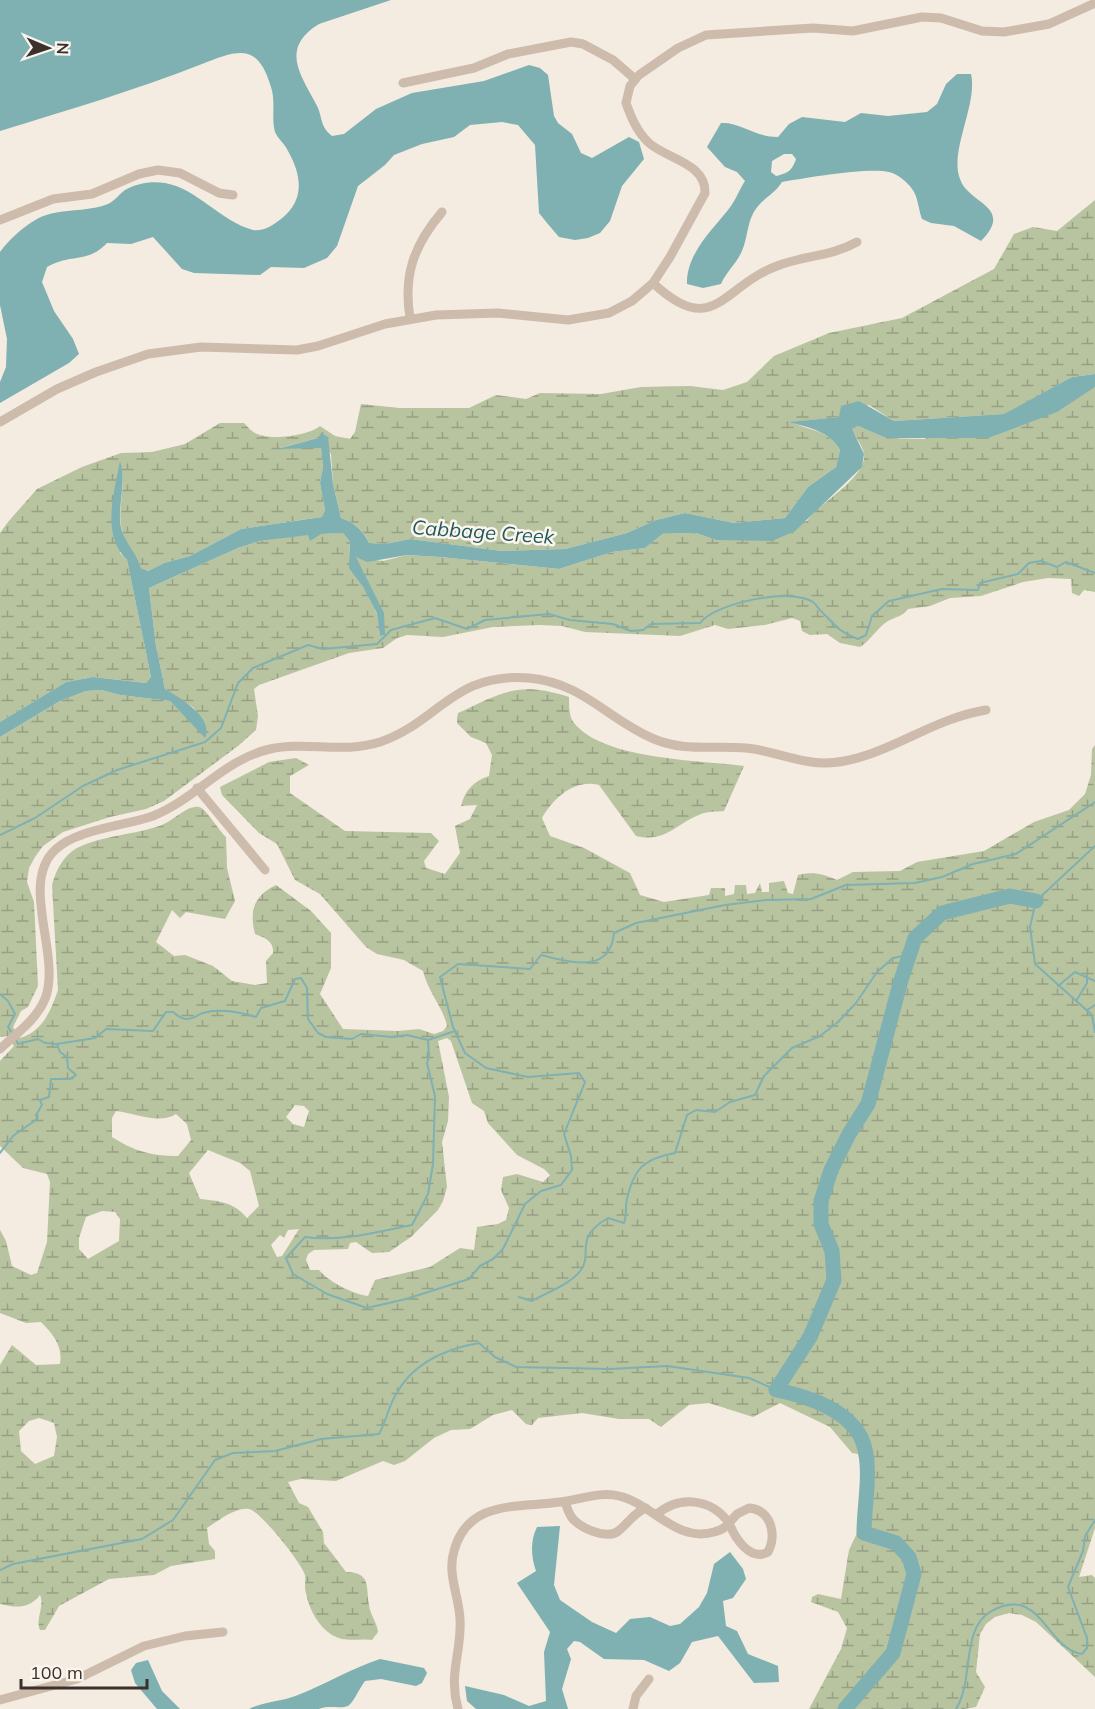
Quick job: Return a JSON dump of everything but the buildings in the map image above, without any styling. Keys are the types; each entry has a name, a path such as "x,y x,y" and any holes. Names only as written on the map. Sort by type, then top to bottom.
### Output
{"street":[{"path":"0,422 57,389 96,372 148,354 201,347 297,350 410,318 462,313 498,313 583,320 620,308 653,282 703,199 705,187 696,171 658,150 640,132 626,103 626,97 635,79 678,48 712,34 813,28 853,31 922,16 941,18 982,31 1004,32 1049,24 1095,3"},
{"path":"403,83 474,68 508,54 571,42 582,44 613,60 635,79"},
{"path":"0,220 53,199 104,191 139,174 158,170 180,173 219,193 233,195"},
{"path":"410,318 406,287 411,263 421,240 442,212"},
{"path":"653,282 676,303 690,307 711,307 724,301 750,280 771,268 802,259 830,255 857,242"},
{"path":"0,1049 40,1010 48,984 40,881 48,858 66,841 152,816 178,802 242,759 272,749 351,748 380,741 406,730 456,693 497,679 536,679 573,689 641,734 668,744 703,749 746,748 790,759 822,763 838,763 869,755 944,720 986,710"},
{"path":"197,788 265,870"},
{"path":"458,1709 453,1670 460,1619 451,1566 457,1541 471,1523 492,1510 510,1505 565,1502 614,1495 646,1508 656,1515 677,1528 697,1535 719,1531 729,1523 742,1510 749,1508 760,1511 771,1526 772,1541 768,1552 760,1555 749,1552 733,1533 729,1523 724,1516 693,1500 672,1505 656,1515"},
{"path":"565,1502 573,1520 592,1531 608,1534 618,1530 627,1520 646,1508"},
{"path":"0,1700 77,1679 144,1646 185,1636 223,1632"},
{"path":"633,1709 636,1696 649,1679"}],"green space":[{"path":"1095,200 1095,374 1072,377 1005,414 894,421 869,405 839,417 792,422 823,434 840,450 836,467 808,487 785,518 734,523 685,513 656,520 627,533 565,549 502,551 410,539 385,544 369,543 358,527 341,518 333,484 331,454 318,438 280,448 321,448 323,467 320,483 325,510 322,517 241,529 190,556 164,563 148,571 141,568 126,540 120,513 120,553 127,560 151,677 146,683 93,677 66,682 0,722 0,533 37,489 82,467 121,453 152,452 185,444 220,423 244,423 255,433 269,437 298,435 320,426 335,436 350,439 355,432 361,404 399,408 469,408 496,395 526,399 540,393 601,394 641,387 690,386 723,390 747,382 774,356 829,333 902,318 994,269 1014,234 1033,227 1057,231","holes":["120,463 123,480 120,513"]},
{"path":"1095,387 1095,592 1084,590 1079,596 1072,593 1071,579 1048,578 1023,582 981,596 950,598 930,606 908,609 884,624 860,647 840,643 827,634 810,635 802,631 800,621 792,618 765,625 728,629 715,625 680,636 585,632 562,626 540,625 493,627 443,637 407,635 397,638 383,648 349,653 259,685 254,689 258,716 256,730 238,746 164,801 146,809 110,817 63,832 43,846 35,857 29,868 27,882 34,902 38,986 28,1007 21,1011 13,1027 20,1038 34,1031 45,1020 58,990 52,885 64,859 72,851 87,844 162,825 190,808 199,807 226,837 227,868 235,901 225,919 186,912 180,918 172,910 156,942 174,956 185,955 213,966 232,981 255,985 267,983 266,961 273,953 273,949 268,941 255,934 253,911 258,899 276,885 311,911 331,933 331,968 320,994 343,1029 398,1031 419,1029 434,1034 443,1031 447,1026 443,1013 428,986 423,971 404,960 377,954 366,947 320,894 295,880 277,844 259,833 222,795 220,787 269,762 296,758 309,765 290,776 290,793 345,831 431,833 439,841 424,861 426,868 445,874 460,853 455,826 470,819 477,805 461,806 463,800 471,787 489,776 492,755 486,743 471,737 457,723 458,713 499,694 523,689 551,692 569,697 572,720 585,733 626,751 651,756 744,766 724,811 701,814 663,835 636,836 599,785 582,785 566,791 542,818 550,836 584,848 630,873 640,895 664,902 709,895 711,888 725,888 725,896 734,894 735,885 746,885 747,894 755,893 760,883 762,892 769,892 769,883 784,881 788,893 793,894 798,875 818,874 837,880 853,872 900,871 917,862 984,851 1034,822 1069,810 1085,794 1091,775 1092,749 1095,745 1095,1528 1079,1577 1092,1575 1095,1578 1095,1677 1036,1622 1022,1615 1009,1613 995,1617 986,1624 980,1634 976,1672 985,1687 976,1707 964,1709 809,1709 841,1649 847,1628 838,1612 811,1602 812,1597 818,1594 841,1599 849,1550 858,1531 862,1470 858,1454 852,1453 830,1427 780,1403 753,1417 709,1403 689,1405 661,1427 649,1419 619,1419 582,1413 538,1418 532,1425 526,1424 512,1410 493,1415 470,1429 451,1430 434,1438 405,1461 394,1465 383,1461 336,1481 301,1479 288,1482 299,1503 308,1507 323,1532 324,1543 346,1572 360,1575 366,1582 370,1609 378,1632 372,1640 342,1639 322,1627 309,1605 302,1569 270,1527 249,1509 232,1512 207,1528 209,1544 215,1551 215,1559 171,1566 154,1575 109,1579 59,1606 45,1630 40,1630 39,1626 40,1595 27,1605 0,1604 0,1365 12,1345 36,1365 60,1364 61,1358 56,1341 41,1322 26,1323 0,1313 0,1230 6,1241 12,1266 31,1275 37,1273 47,1242 50,1182 47,1174 23,1168 0,1146 0,1061 14,1046 7,1036 0,1037 0,737 60,701 86,691 101,690 120,695 170,701 205,737 194,708 165,689 156,646 149,588 238,548 260,541 309,534 310,540 320,534 343,533 350,542 351,563 354,571 377,615 380,636 385,635 355,557 383,561 407,555 559,569 612,552 645,548 664,533 696,533 716,540 807,521 850,481 863,463 864,454 861,444 851,429 858,426 886,438 924,439","holes":["447,1038 451,1041 472,1103 484,1111 488,1123 517,1155 544,1169 550,1175 543,1182 517,1174 503,1177 501,1190 509,1208 506,1220 498,1224 477,1227 474,1250 460,1248 430,1267 375,1280 368,1296 342,1287 319,1270 310,1270 306,1260 308,1254 314,1250 348,1249 350,1243 356,1242 372,1253 389,1252 411,1237 438,1210 447,1187 442,1142 448,1121 449,1097 438,1041","295,1105 304,1106 309,1111 304,1127 293,1124 286,1117","116,1111 155,1118 176,1114 187,1124 191,1140 178,1156 168,1156 143,1152 112,1137 112,1118","208,1150 240,1163 250,1171 259,1206 247,1218 231,1205 200,1199 189,1173","102,1211 115,1212 120,1219 119,1241 88,1259 79,1249 79,1238 86,1217","299,1229 282,1256 277,1257 271,1245 280,1235 284,1238 288,1230","39,1418 54,1423 57,1437 54,1456 35,1464 21,1451 19,1431 29,1421"]}],"water":[{"path":"0,0 391,0 319,24 300,42 297,62 300,72 318,108 323,125 332,136 344,134 376,109 412,93 484,81 529,65 540,68 548,75 554,116 558,123 572,134 581,153 592,158 629,137 639,142 644,159 622,186 610,221 600,233 588,238 575,240 559,237 539,213 535,145 518,125 502,122 470,125 454,137 422,144 394,155 358,186 337,246 327,258 304,268 271,267 260,275 194,273 182,269 153,237 131,244 107,243 93,254 64,260 47,267 42,282 54,311 73,339 79,354 69,363 0,403 0,382 6,367 7,339 0,305 0,252 24,228 46,215 108,204 130,188 155,182 177,186 241,226 260,230 275,224 289,212 299,187 293,160 275,132 272,93 266,73 253,56 246,53 227,55 127,91 0,131"},
{"path":"957,74 971,74 971,99 960,141 958,168 960,179 965,187 991,213 993,220 990,229 981,241 954,226 931,223 922,219 917,198 912,189 892,173 867,171 820,176 782,182 759,205 752,216 741,253 721,284 703,288 687,284 695,253 730,207 745,181 737,172 725,167 707,147 721,123 735,125 762,135 778,137 789,124 802,117 845,122 861,113 888,116 927,112 937,104 946,84","holes":["784,154 792,154 796,159 789,171 776,176 771,172 772,161"]},
{"path":"1095,374 1095,387 1057,412 988,438 886,438 858,426 852,429 864,454 862,467 795,531 772,541 716,540 696,533 664,533 645,548 612,552 559,569 407,555 367,562 356,557 384,613 385,635 380,636 377,613 363,587 349,568 350,542 343,533 321,534 310,541 308,535 260,541 238,548 149,588 156,646 165,689 187,703 200,716 205,723 205,738 170,701 120,695 101,690 86,691 60,701 0,737 0,722 66,682 93,677 146,683 151,677 127,560 119,550 112,526 113,500 120,461 123,479 120,515 122,531 141,568 148,571 164,563 190,556 241,529 322,517 325,510 320,483 323,467 321,448 277,449 318,438 321,433 328,437 333,484 341,518 358,527 369,543 385,544 410,539 502,551 565,549 627,533 656,520 685,513 734,523 785,518 808,487 836,467 840,450 824,434 789,422 839,417 841,406 859,401 894,421 1004,414 1072,377"},
{"path":"560,1526 554,1585 560,1600 592,1622 616,1633 630,1619 650,1617 670,1626 680,1624 699,1607 707,1593 714,1564 730,1552 743,1569 746,1579 733,1598 723,1601 726,1626 737,1631 748,1654 778,1666 779,1682 754,1683 718,1636 692,1642 680,1663 669,1671 644,1660 604,1659 580,1642 574,1641 567,1649 571,1659 562,1689 568,1709 476,1709 467,1701 465,1686 504,1695 529,1706 546,1701 544,1652 550,1632 517,1583 536,1571 532,1549 537,1527"},
{"path":"380,1659 424,1668 427,1673 422,1683 416,1686 381,1679 365,1681 352,1701 345,1707 249,1709 298,1695"},
{"path":"148,1660 162,1691 180,1709 157,1709 135,1683 131,1670 136,1663"}],"waterway":[{"path":"0,835 35,818 83,786 117,770 205,742 221,728 238,683 253,668 308,645 323,649 377,644 391,630 435,618 467,629 485,620 549,614 570,620 613,624 631,631 643,630 651,624 700,623 721,609 737,604 754,599 788,596 813,602 838,628 858,639 866,635 872,616 889,601 942,589 978,590 980,583 1018,574 1029,563 1041,561 1057,567 1066,562 1095,573"},
{"path":"15,1038 18,1044 38,1039 45,1043 57,1044 95,1038 106,1029 153,1031 166,1012 173,1012 185,1019 216,1011 237,1012 256,1017 261,1008 285,1001 295,979 301,978 307,988 308,1019 318,1033 326,1037 352,1039 361,1034 392,1037 407,1035 428,1040 427,1063 435,1096 433,1164 428,1194 412,1225 346,1237 305,1237 286,1258 293,1274 327,1294 367,1308 406,1299 469,1279 480,1266 493,1259 503,1249 525,1204 541,1191 561,1185 572,1170 571,1156 564,1134 585,1082 579,1073 528,1077 486,1068 465,1053 453,1027 440,977 458,964 530,969 541,955 587,962 605,955 611,946 614,933 636,923 725,905 766,900 811,899 846,885 915,883 942,877 973,864 1016,854 1095,802"},
{"path":"1095,846 1036,901 1030,927 1035,964 1092,1015 1095,1032"},
{"path":"845,1709 893,1653 914,1574 909,1557 896,1543 864,1533 867,1459 860,1436 852,1425 830,1408 776,1390 810,1337 834,1280 832,1251 821,1224 821,1201 831,1170 849,1134 868,1104 901,980 915,938 942,913 1010,896 1036,901"},
{"path":"519,1297 532,1301 577,1275 584,1264 587,1239 591,1232 608,1218 624,1223 627,1199 637,1172 655,1158 675,1153 687,1115 696,1110 715,1112 730,1102 755,1095 764,1076 792,1048 820,1036 838,1022 856,1003 877,972 893,958 909,955"},
{"path":"1058,986 1075,972 1095,981"},
{"path":"1076,1001 1087,983 1087,975"},
{"path":"0,994 8,1001 15,1014 8,1027 12,1033"},
{"path":"1087,1010 1095,1005"},
{"path":"428,1040 455,1031"},
{"path":"0,1153 13,1136 37,1119 36,1115 42,1105 40,1100 49,1097 51,1079 70,1079 76,1075 68,1068 67,1057 60,1052 57,1044"},
{"path":"0,1570 13,1564 142,1539 173,1520 215,1460 233,1453 275,1451 321,1439 379,1434 395,1396 410,1375 430,1359 466,1346 479,1343 495,1357 516,1367 610,1369 667,1366 749,1378 776,1390"},
{"path":"956,1709 965,1684 975,1630 990,1612 1007,1605 1020,1605 1032,1611 1070,1650 1082,1654 1087,1648 1087,1638 1068,1587 1083,1551 1085,1536 1095,1520"}],"water label":[{"name":"Cabbage Creek","path":"483,532"}]}
